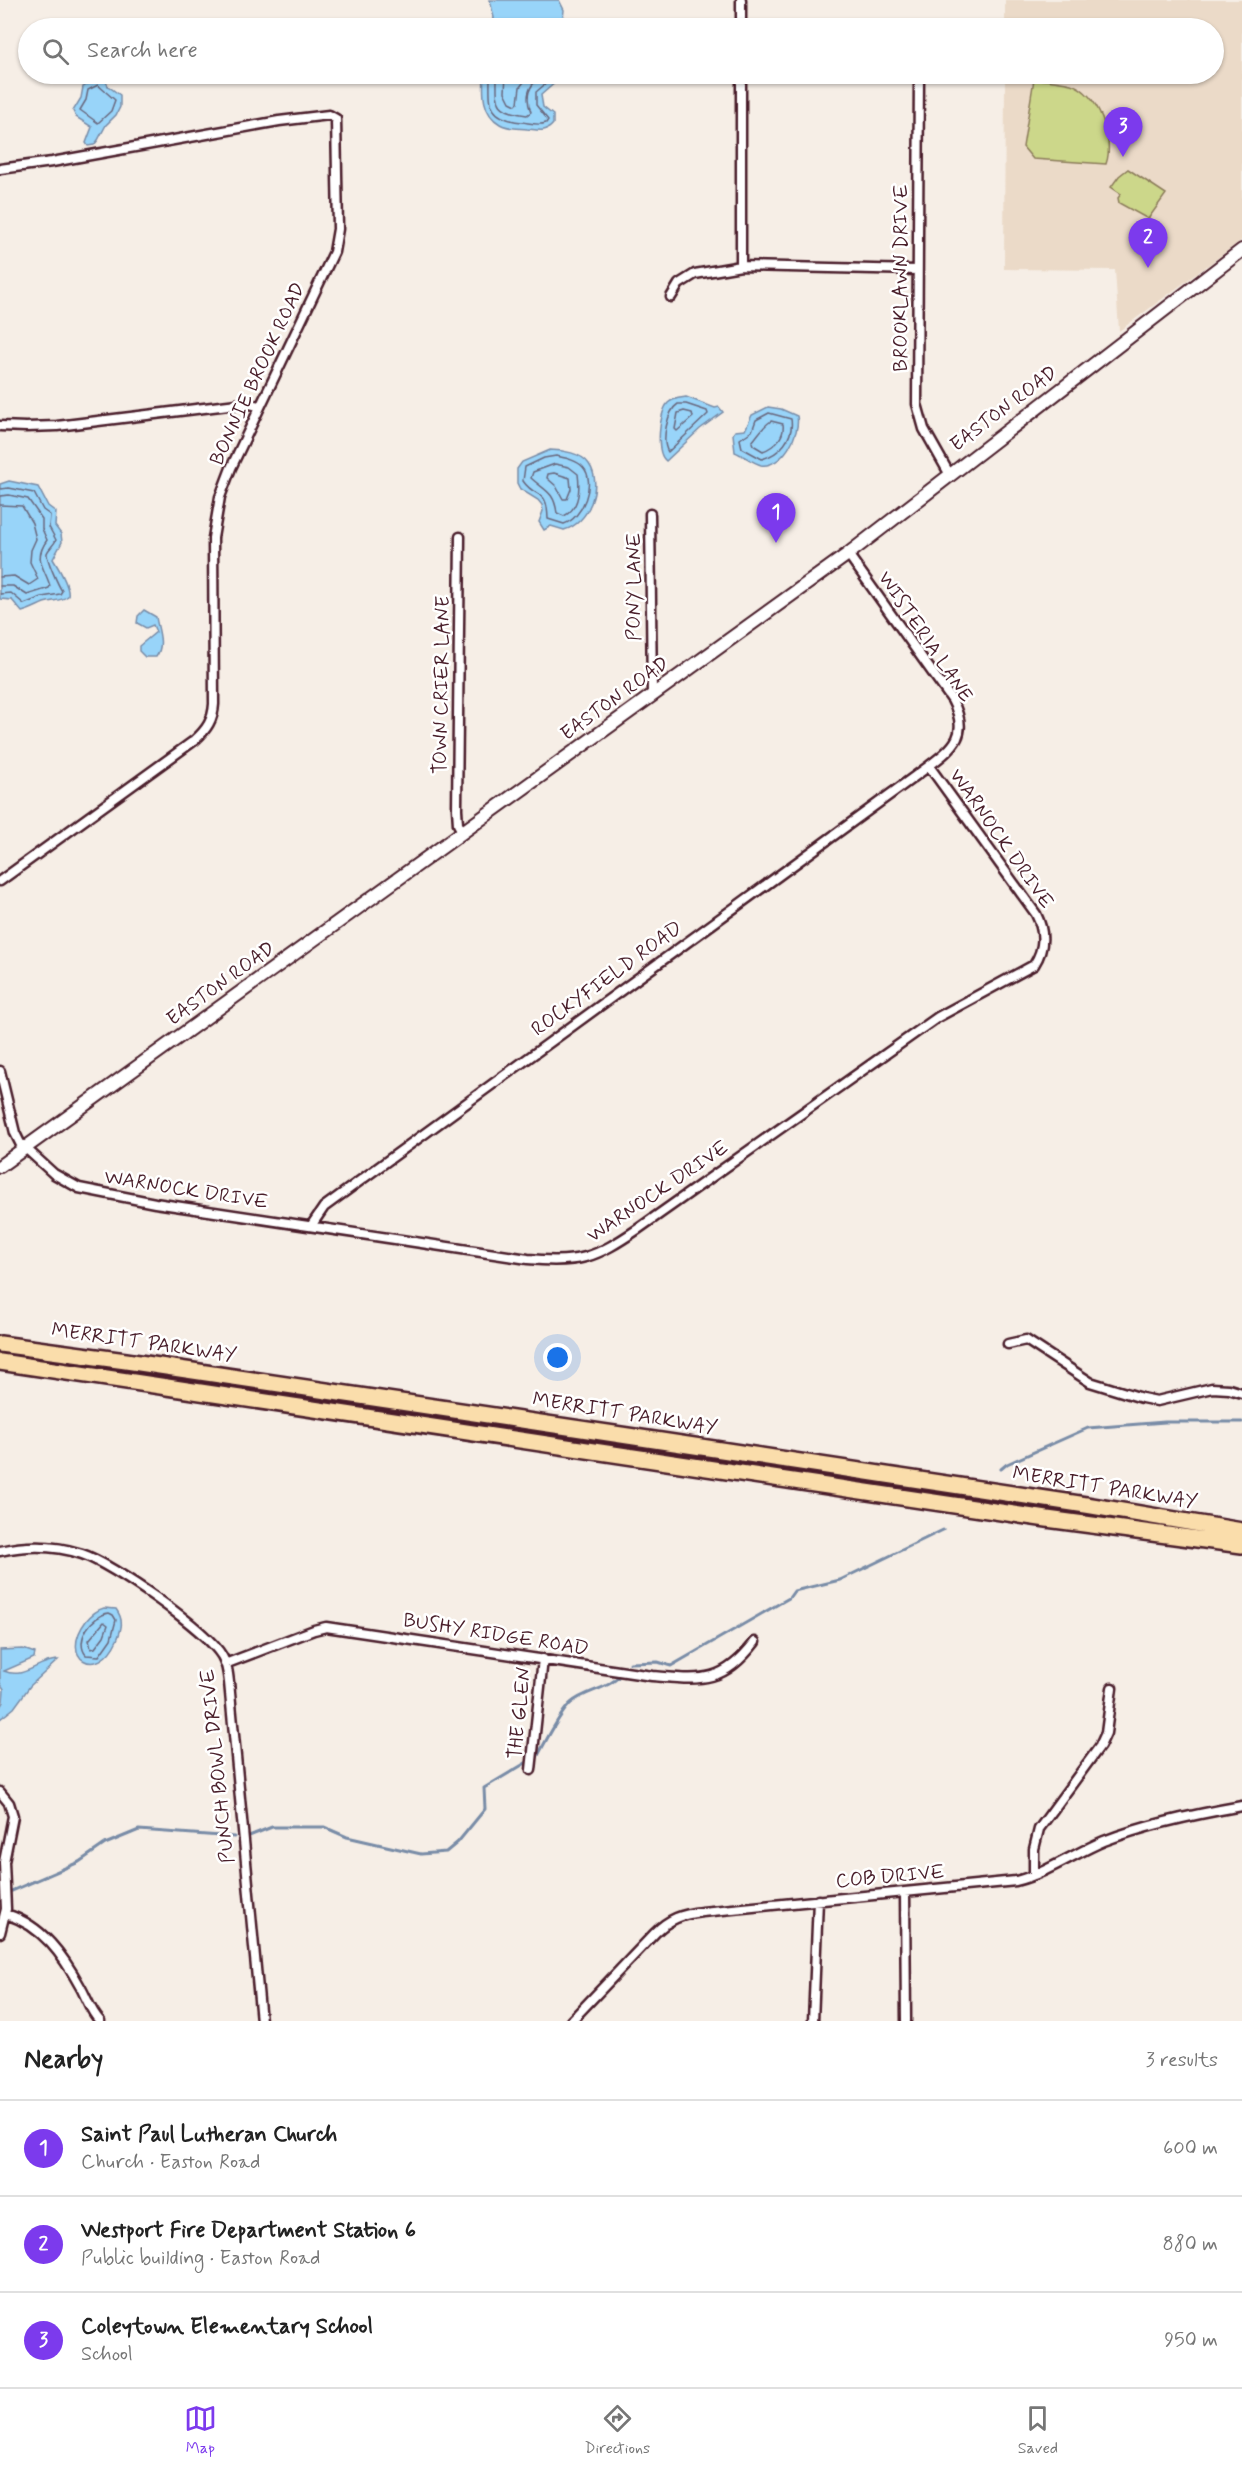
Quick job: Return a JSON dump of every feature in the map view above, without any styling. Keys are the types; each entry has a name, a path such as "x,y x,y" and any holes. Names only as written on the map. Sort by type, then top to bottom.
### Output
{"highway":[{"name":"MERRITT PARKWAY","path":"0,1344 1074,1503 1242,1531"},
{"name":"MERRITT PARKWAY","path":"0,1362 1047,1520 1242,1545"}],"main road":[{"name":"EASTON ROAD","path":"0,1167 848,554 1242,250"}],"street":[{"path":"741,0 741,18"},
{"path":"741,84 741,266"},
{"name":"BROOKLAWN DRIVE","path":"918,84 917,381 920,417 950,475"},
{"name":"BONNIE BROOK ROAD","path":"0,169 84,157 279,121 333,116 336,119 337,240 334,252 231,468 214,520 212,553 214,704 208,726 195,740 0,881"},
{"path":"671,297 679,284 695,274 741,266 917,270"},
{"path":"0,426 26,428 57,426 245,403 259,406"},
{"name":"PONY LANE","path":"650,514 652,696"},
{"name":"TOWN CRIER LANE","path":"460,540 457,809 458,824 463,833"},
{"name":"WISTERIA LANE","path":"848,554 947,692 959,713 960,728 957,738 947,751 928,766"},
{"name":"WARNOCK DRIVE","path":"26,1148 66,1182 89,1191 155,1203 545,1261 574,1260 594,1256 610,1248 657,1216 938,1017 1034,965 1041,955 1043,939 1036,914 928,766"},
{"name":"ROCKYFIELD ROAD","path":"311,1226 324,1207 928,766"},
{"path":"0,1071 15,1133 26,1148"},
{"path":"1008,1344 1026,1340 1090,1382 1142,1398 1167,1400 1212,1389 1242,1393"},
{"name":"PUNCH BOWL DRIVE","path":"0,1551 20,1547 53,1548 80,1553 98,1560 131,1581 200,1633 218,1650 225,1664 261,2021"},
{"name":"BUSHY RIDGE ROAD","path":"225,1664 314,1630 326,1628 652,1676 704,1679 727,1669 745,1654 754,1641"},
{"name":"THE GLEN","path":"531,1768 543,1659"},
{"path":"1034,1875 1037,1834 1100,1746 1107,1725 1112,1688"},
{"path":"0,1792 9,1803 13,1816 4,1862 6,1912 0,1933"},
{"name":"COB DRIVE","path":"571,2021 648,1940 675,1918 702,1912 1006,1883 1034,1875 1115,1837 1168,1821 1242,1806"},
{"path":"905,1892 906,2021"},
{"path":"813,2021 818,1900"},
{"path":"6,1912 21,1919 58,1950 100,2021"}],"shaded area":[{"path":"1005,0 1242,0 1242,240 1119,331 1115,270 1004,269 1005,84 1224,84 1224,18 1005,18"}],"green space":[{"path":"1033,84 1071,84 1089,96 1096,106 1106,130 1108,154 1106,164 1033,159 1023,147"},
{"path":"1128,169 1166,194 1148,219 1119,203 1118,198 1121,194 1111,187"}],"water":[{"path":"490,0 559,0 564,10 563,18 494,18"},
{"path":"88,84 107,84 120,95 120,107 116,115 106,125 94,145 88,146 86,143 92,127 76,117 73,111 81,98 83,87"},
{"path":"484,84 554,84 541,95 543,107 553,115 553,124 548,129 542,130 503,126 489,114"},
{"path":"686,397 715,408 719,407 723,412 700,429 666,461 660,450 659,442 662,415 670,401"},
{"path":"768,407 781,409 797,416 796,432 783,456 769,464 761,465 735,452 733,434 735,431 745,430 752,415"},
{"path":"550,450 582,457 589,464 595,483 591,503 586,512 573,526 564,530 551,526 544,530 539,522 543,511 542,505 520,489 517,483 517,469 522,462"},
{"path":"9,481 38,487 48,506 56,512 55,526 61,534 62,542 53,559 68,592 68,596 62,599 22,612 12,600 0,599 0,484"},
{"path":"144,610 156,617 160,648 156,657 145,657 139,651 139,646 156,632 153,625 146,628 137,623 138,616"},
{"path":"104,1608 116,1609 119,1613 121,1628 119,1636 109,1653 100,1660 91,1662 84,1660 78,1655 76,1646 79,1634 86,1621 96,1611"},
{"path":"23,1649 35,1653 34,1658 4,1671 18,1673 58,1660 30,1686 14,1708 0,1719 4,1689 0,1683 0,1650"}],"waterway":[{"path":"1001,1469 1007,1464 1088,1428 1165,1422 1242,1422"},
{"path":"630,1663 658,1662 671,1666 789,1598 794,1591 840,1580 943,1530"},
{"path":"536,1759 567,1707 583,1695 609,1684 620,1675"},
{"path":"249,1836 272,1827 324,1827 347,1837 421,1854 446,1852 458,1842 485,1809 484,1788 529,1761"},
{"path":"0,1896 79,1862 105,1844 139,1830 234,1837"}],"place":[{"name":"Coleytown Elementary School","path":"1123,157"},
{"name":"Westport Fire Department Station 6","path":"1148,268"},
{"name":"Saint Paul Lutheran Church","path":"776,543"}]}
